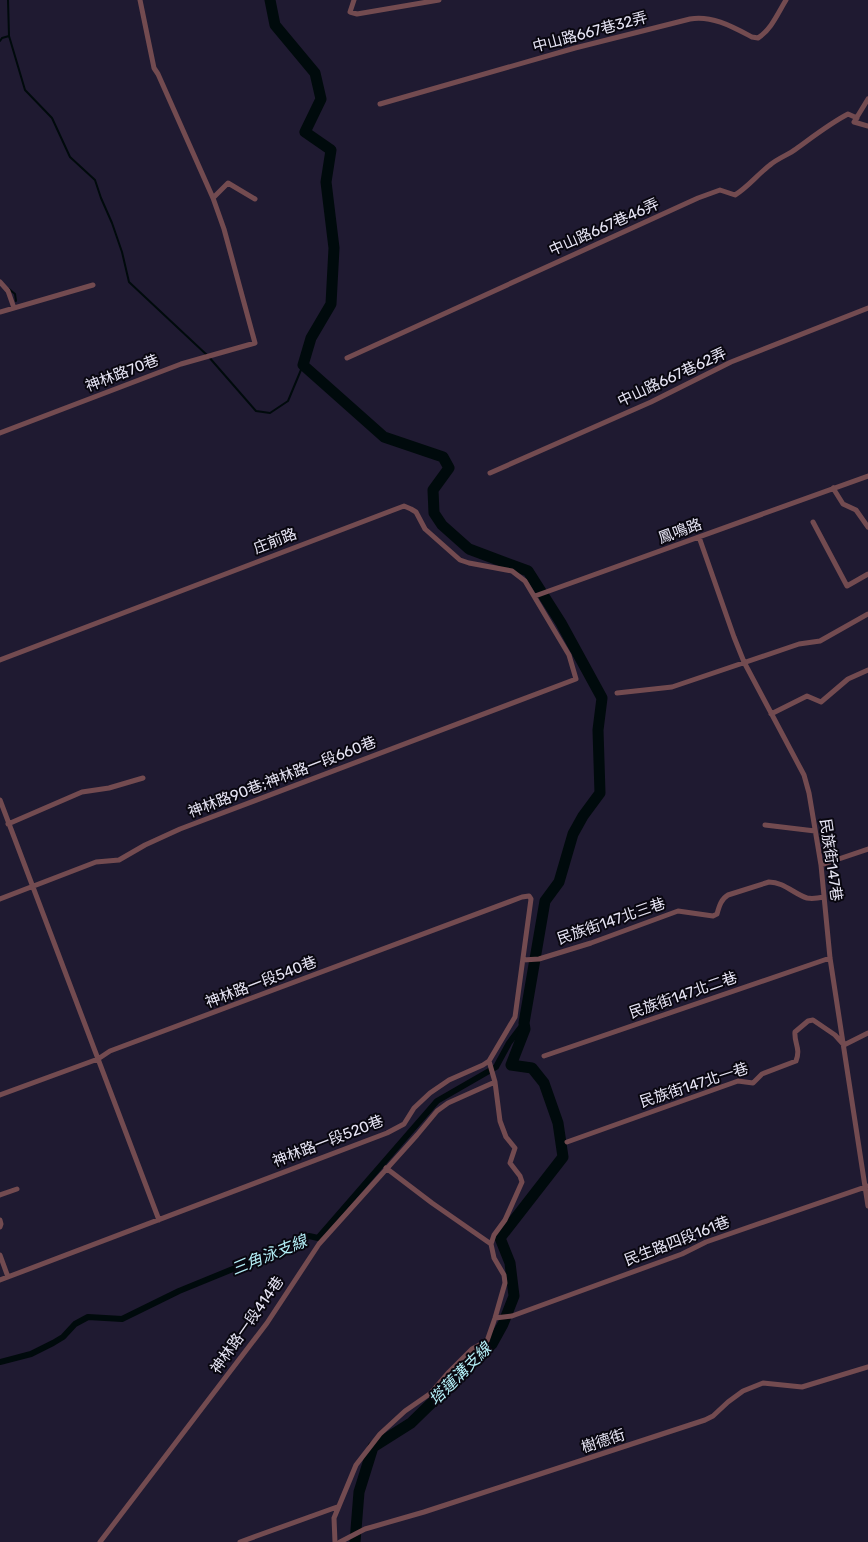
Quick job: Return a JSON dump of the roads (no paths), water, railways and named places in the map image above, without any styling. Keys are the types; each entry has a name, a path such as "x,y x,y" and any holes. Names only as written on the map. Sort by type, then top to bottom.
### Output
{"street":[{"path":"140,0 154,68 213,198 228,183 255,199"},
{"path":"354,0 350,12 356,14 439,0"},
{"name":"中山路667巷32弄","path":"380,104 576,48 700,17 717,21 758,38 763,35 786,0"},
{"path":"868,99 856,120 868,126"},
{"name":"中山路667巷46弄","path":"346,358 698,198 720,190 735,195 742,191 778,158 794,150 828,125 848,114 856,120"},
{"name":"神林路70巷","path":"0,433 181,364 255,343 224,229 213,198"},
{"path":"0,282 8,291 14,308"},
{"path":"0,312 93,285"},
{"name":"中山路667巷62弄","path":"490,474 651,402 731,362 868,308"},
{"name":"鳳鳴路","path":"535,596 868,476"},
{"path":"834,488 843,504 856,510 868,527"},
{"name":"庄前路","path":"0,660 404,506 416,512 424,529 460,560 512,571 525,581 569,655 576,679"},
{"path":"813,522 847,586 868,574"},
{"name":"民族街147巷","path":"699,537 744,662 804,775 809,793 821,865 830,958 868,1206"},
{"path":"617,693 672,687 799,644 820,641 868,614"},
{"path":"771,714 807,696 821,702 848,679 868,670"},
{"name":"神林路90巷;神林路一段660巷","path":"0,899 96,862 119,860 145,845 180,829 576,679"},
{"path":"8,824 82,792 109,788 143,778"},
{"path":"0,800 159,1220"},
{"path":"765,825 815,831"},
{"path":"821,865 868,849"},
{"name":"民族街147北三巷","path":"523,960 539,959 678,912 713,916 717,914 720,903 728,895 769,882 782,884 808,898 824,897"},
{"name":"神林路一段540巷","path":"0,1095 522,897 529,896 531,899 523,960"},
{"name":"民族街147北二巷","path":"544,1056 830,958"},
{"path":"336,1542 334,1518 356,1465 380,1434 405,1411 431,1393 472,1349 486,1341 496,1318 505,1283 504,1275 494,1258 491,1244 494,1235 505,1220 522,1182 520,1176 510,1163 515,1148 506,1137 500,1121 495,1082 489,1061 515,1017 523,960"},
{"name":"民族街147北一巷","path":"567,1142 738,1081 753,1082 762,1074 796,1061 799,1053 794,1037 795,1032 808,1021 813,1020 835,1035 844,1044"},
{"path":"844,1044 868,1033"},
{"name":"神林路一段520巷","path":"0,1280 387,1132 404,1124 414,1108 430,1092 449,1080 489,1061"},
{"name":"神林路一段414巷","path":"100,1542 267,1323 319,1244 417,1136 437,1111 448,1103 495,1082"},
{"path":"386,1168 491,1244"},
{"name":"民生路四段161巷","path":"496,1318 512,1316 682,1254 706,1242 866,1187"},
{"path":"0,1196 17,1189"},
{"path":"0,1220 0,1226"},
{"path":"0,1255 8,1277"},
{"name":"樹德街","path":"340,1542 365,1529 424,1512 705,1420 743,1391 764,1383 802,1386 868,1367"},
{"path":"240,1542 337,1507"}],"waterway":[{"path":"8,0 9,36 25,90 52,118 70,157 95,180 122,252 129,282 208,356 256,411 270,413 288,401 303,365"},
{"name":"塔蓮溝支線","path":"270,0 275,25 315,73 321,99 305,132 331,150 326,182 334,248 331,304 311,338 303,365 384,437 443,457 449,468 433,490 434,513 442,525 469,549 528,571 561,623 602,698 598,730 600,793 583,816 573,834 559,882 545,901 524,1023 525,1029 511,1065 532,1068 544,1083 558,1123 563,1157 500,1238 510,1263 514,1296 503,1324 492,1344 411,1423 373,1447 359,1492 355,1542"},
{"path":"0,41 2,38 9,36"},
{"path":"9,289 15,294 16,301"},
{"name":"三角泳支線","path":"0,1362 31,1354 53,1343 63,1337 75,1324 88,1317 122,1319 179,1291 309,1236 318,1238 437,1101 496,1067 509,1043 524,1023"}]}
